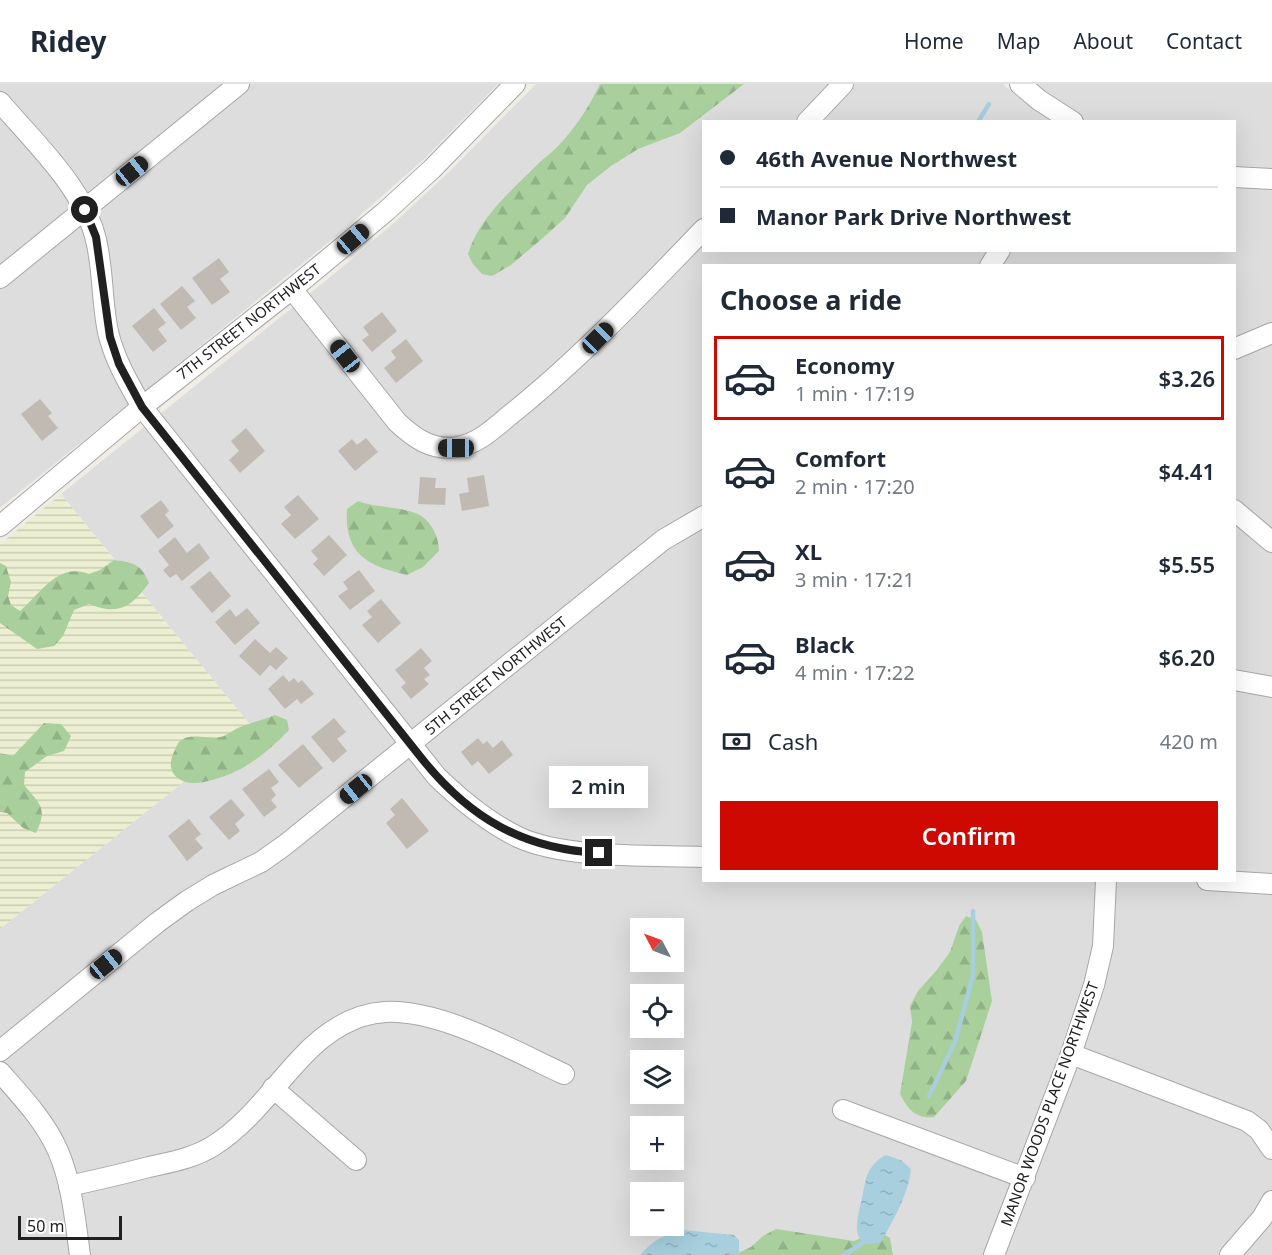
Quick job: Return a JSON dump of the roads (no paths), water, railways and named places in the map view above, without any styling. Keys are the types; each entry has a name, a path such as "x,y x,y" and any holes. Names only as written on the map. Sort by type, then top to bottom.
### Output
{"street":[{"path":"0,278 239,84"},
{"name":"7TH STREET NORTHWEST","path":"0,526 142,407 292,289 385,212 432,169 515,84"},
{"path":"809,120 843,84"},
{"path":"1020,84 1039,100 1070,120"},
{"path":"0,102 64,177 85,210 96,237 110,337 119,364 142,407 437,777 456,795 497,826 520,838 545,846 578,852 702,857"},
{"path":"1236,177 1272,179"},
{"path":"292,289 396,422 421,441 439,448 456,448 486,434 598,338 702,231"},
{"path":"1236,348 1272,333"},
{"path":"1236,512 1272,542"},
{"name":"5TH STREET NORTHWEST","path":"0,1051 159,922 204,891 261,862 285,845 663,540 702,519"},
{"path":"1236,680 1272,687"},
{"name":"MANOR WOODS PLACE NORTHWEST","path":"994,1255 1071,1054 1094,985 1105,924 1106,882"},
{"path":"1236,882 1272,884"},
{"path":"69,1186 194,1156 213,1146 248,1117 321,1038 343,1024 383,1012 404,1012 467,1030 564,1074"},
{"path":"1071,1054 1247,1121 1259,1130 1272,1149"},
{"path":"0,1072 42,1123 58,1150 69,1186 80,1255"},
{"path":"273,1088 356,1160"},
{"path":"843,1110 1025,1178"},
{"path":"1230,1255 1262,1218 1272,1201"}],"water":[{"path":"886,1155 901,1160 911,1169 910,1178 900,1207 881,1242 870,1244 863,1242 859,1237 858,1214 869,1171"},
{"path":"684,1230 734,1235 739,1240 739,1255 640,1255 666,1236 684,1236"}],"waterway":[{"path":"979,120 989,104"},
{"path":"929,1096 955,1042 973,975 973,911"},
{"path":"844,1255 864,1242"}]}
